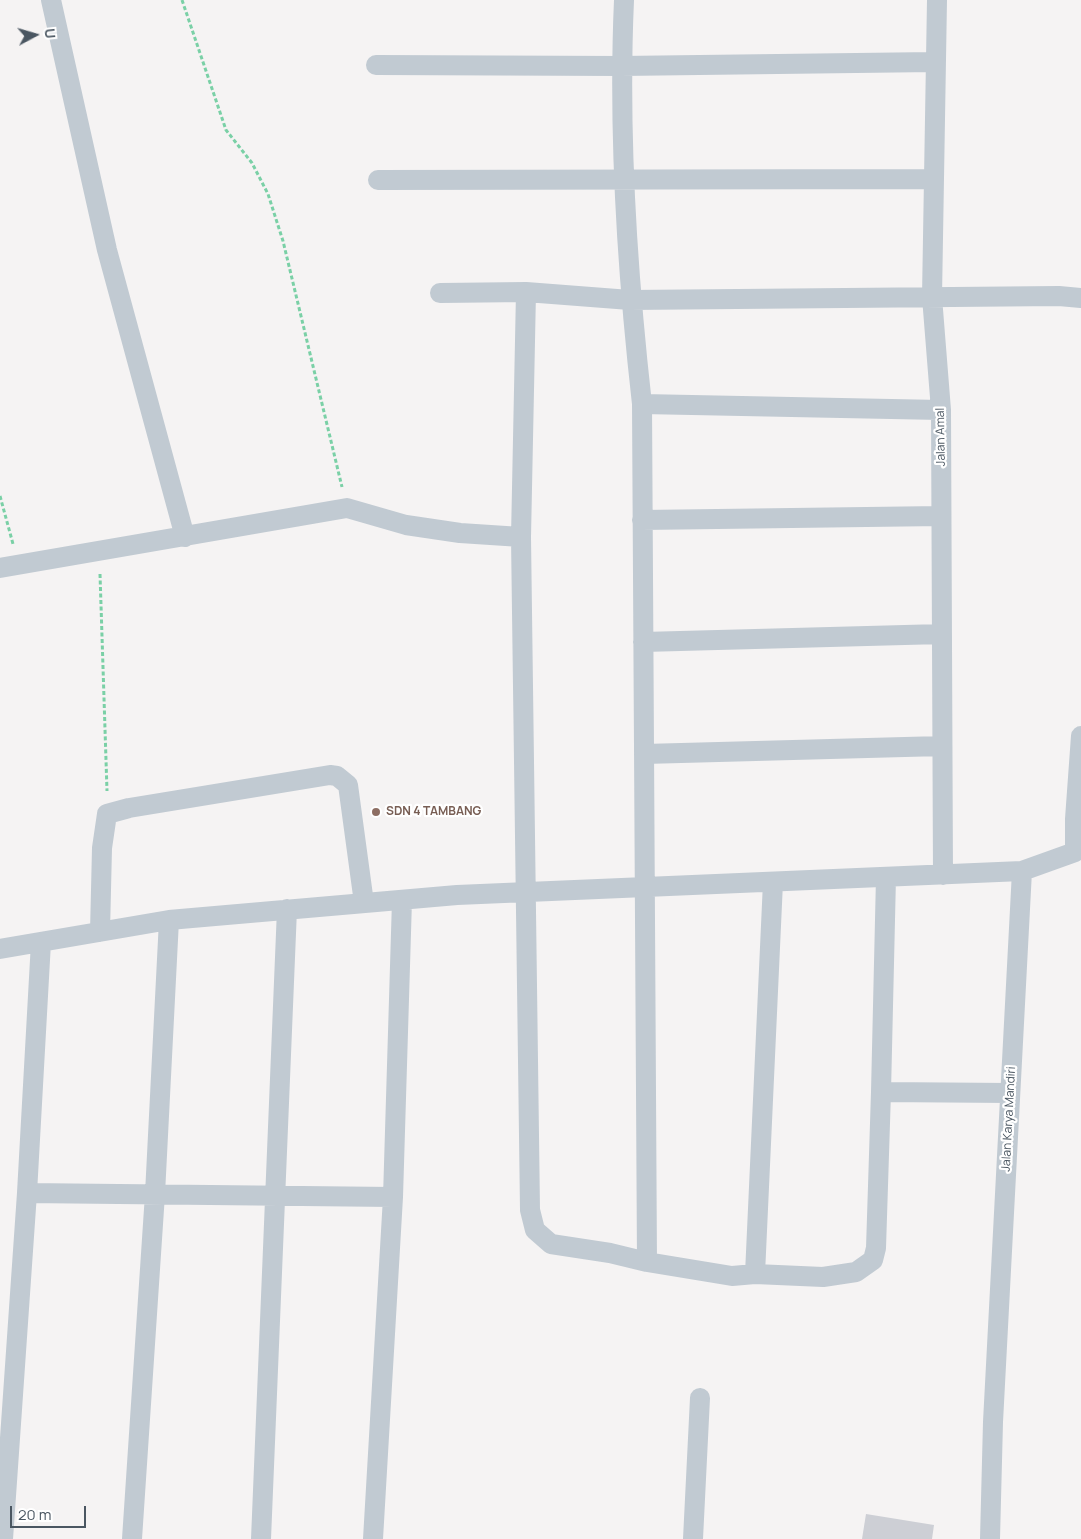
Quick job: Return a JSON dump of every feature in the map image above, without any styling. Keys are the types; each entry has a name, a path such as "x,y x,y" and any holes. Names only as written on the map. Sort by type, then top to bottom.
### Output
{"street":[{"path":"52,0 107,250 185,537"},
{"path":"624,0 621,66 630,300 642,404 648,1262"},
{"name":"Jalan Amal","path":"937,0 934,62 932,297 941,410 943,875"},
{"path":"376,65 621,66 934,62"},
{"path":"378,180 625,178 933,179"},
{"path":"526,292 521,537 530,1210 535,1230 551,1244 732,1276 755,1274 838,1275 856,1272 872,1260 876,1248 886,877"},
{"path":"440,293 526,292 630,300 932,297 1081,298"},
{"path":"642,404 941,410"},
{"path":"0,583 6,567 347,508 406,525 460,533 521,537"},
{"path":"642,520 941,516"},
{"path":"643,642 942,634"},
{"path":"0,949 168,920 402,900 527,892 1022,871 1078,851 1075,818 1081,736"},
{"path":"644,754 942,746"},
{"path":"100,932 102,848 107,814 148,805 330,775 337,776 348,785 364,903"},
{"name":"Jalan Karya Mandiri","path":"990,1539 993,1422 1022,871"},
{"path":"755,1274 774,882"},
{"path":"373,1539 393,1197 402,900"},
{"path":"261,1539 287,910"},
{"path":"132,1539 155,1194 168,920"},
{"path":"3,1539 27,1193 41,942"},
{"path":"881,1092 1010,1093"},
{"path":"27,1193 393,1197"},
{"path":"693,1539 700,1398"}],"path":[{"path":"182,0 226,130 252,163 268,194 283,241 347,508"},
{"path":"0,496 6,567"},
{"path":"99,551 107,814"}],"building":[{"path":"866,1514 934,1525 932,1539 862,1539"}],"place":[{"name":"SDN 4 TAMBANG","path":"376,812"}]}
